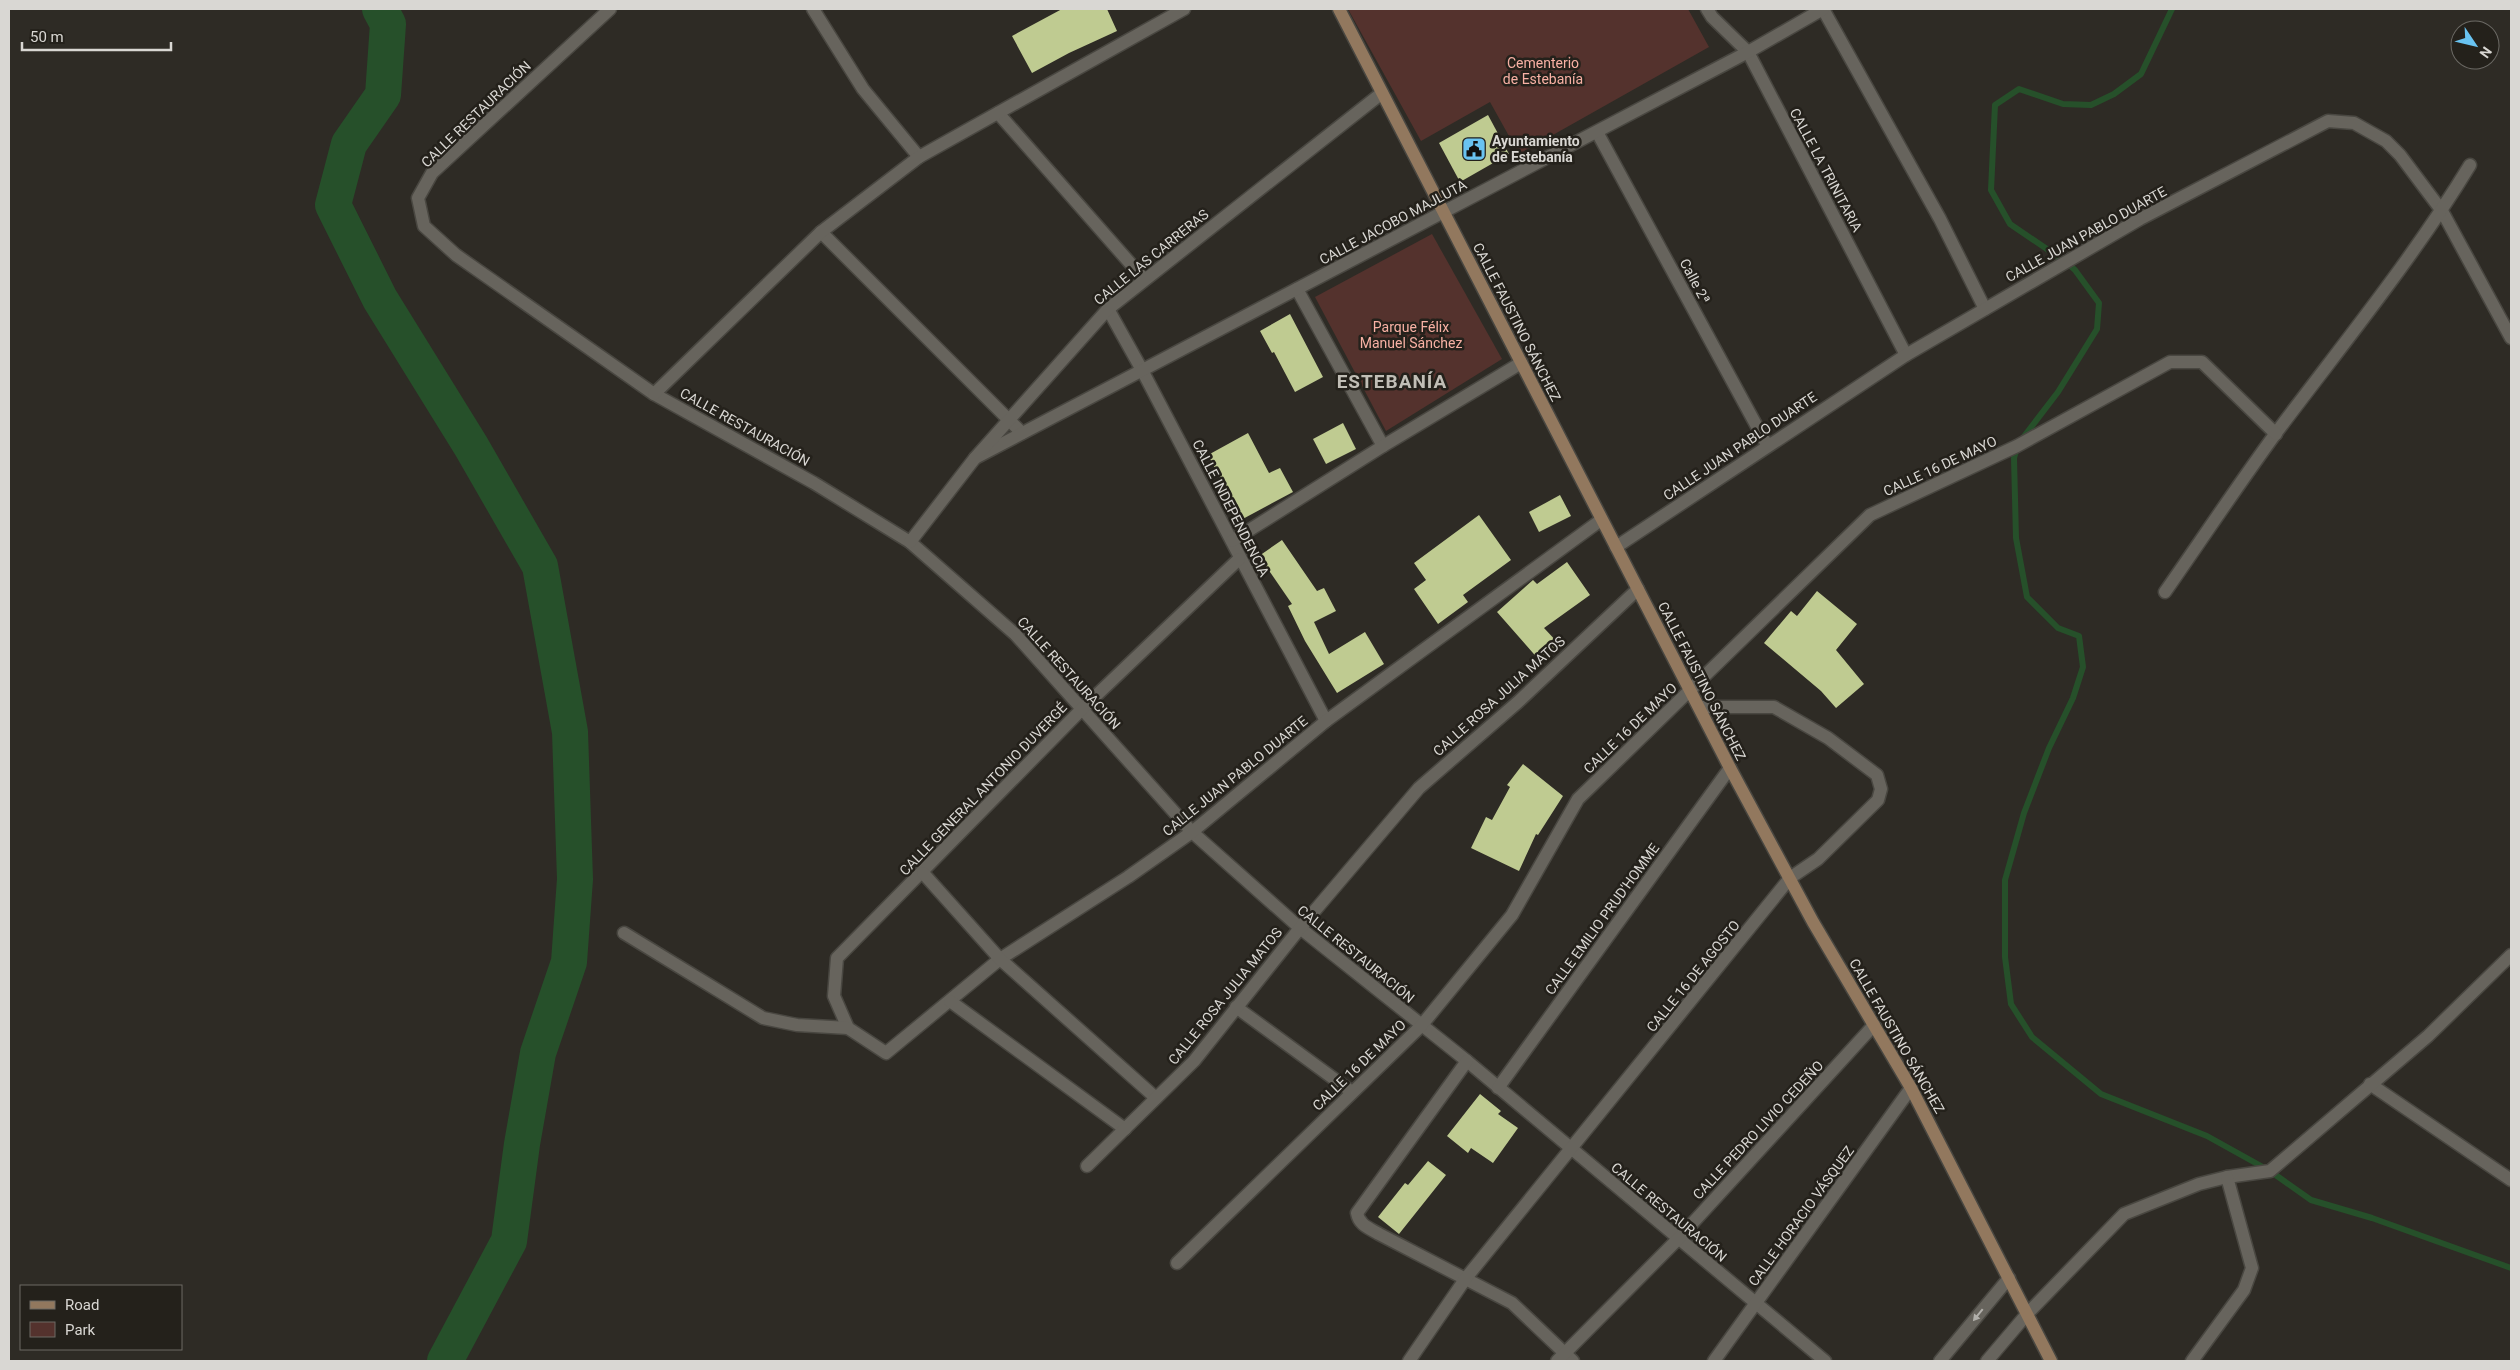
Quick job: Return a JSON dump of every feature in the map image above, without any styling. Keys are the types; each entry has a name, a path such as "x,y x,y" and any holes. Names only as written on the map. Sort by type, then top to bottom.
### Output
{"street":[{"name":"CALLE RESTAURACIÓN","path":"610,9 432,173 418,198 424,226 456,256 654,394 814,483 910,542 1016,634 1192,832 1300,928 1421,1026 1467,1060 1571,1150 1825,1361"},
{"path":"813,9 863,89 919,157"},
{"path":"654,394 821,232 919,157 1184,9"},
{"name":"CALLE FAUSTINO SÁNCHEZ","path":"1339,9 1730,768 1813,922 1912,1088 2051,1361"},
{"name":"CALLE LA TRINITARIA","path":"1708,9 1712,17 1748,52 1906,354"},
{"path":"1823,9 1940,219 1984,309"},
{"name":"CALLE JACOBO MAJLUTA","path":"975,458 1597,132 1748,52 1823,9"},
{"name":"CALLE LAS CARRERAS","path":"910,542 975,458 1108,309 1382,93"},
{"path":"998,113 1144,279"},
{"name":"CALLE JUAN PABLO DUARTE","path":"1616,548 1767,445 1906,354 2140,219 2328,121 2354,123 2386,141 2400,155 2442,211 2511,338"},
{"name":"Calle 2ª","path":"1597,132 1767,445"},
{"path":"2166,592 2276,434 2350,339 2442,211 2470,165"},
{"path":"821,232 1022,434"},
{"path":"1297,289 1383,446"},
{"name":"CALLE INDEPENDENCIA","path":"1108,309 1142,370 1232,541 1239,559 1326,721"},
{"name":"CALLE 16 DE MAYO","path":"1178,1263 1421,1026 1512,915 1578,799 1870,515 2017,446 2170,362 2202,362 2276,434"},
{"path":"1232,541 1383,446 1521,363"},
{"name":"CALLE JUAN PABLO DUARTE","path":"848,1028 886,1054 1000,959 1128,877 1192,832 1326,721 1601,520"},
{"name":"CALLE GENERAL ANTONIO DUVERGÉ","path":"848,1028 834,996 837,958 1082,709 1239,559"},
{"name":"CALLE ROSA JULIA MATOS","path":"1087,1166 1194,1061 1300,928 1419,788 1518,702 1638,589"},
{"name":"CALLE 16 DE AGOSTO","path":"1409,1361 1466,1278 1790,878 1818,859 1878,800 1882,789 1877,775 1828,738 1774,708 1700,708"},
{"name":"CALLE EMILIO PRUD'HOMME","path":"1498,1088 1730,768"},
{"path":"923,872 1000,959 1156,1098"},
{"path":"624,933 763,1018 796,1025 848,1028"},
{"path":"1987,1361 2027,1314 2124,1214 2199,1184 2227,1177 2270,1171 2428,1036 2511,955"},
{"path":"950,1001 1125,1129"},
{"path":"1236,1007 1352,1092"},
{"name":"CALLE PEDRO LIVIO CEDEÑO","path":"1565,1359 1874,1025"},
{"path":"1467,1060 1356,1213 1361,1224 1512,1303 1565,1359"},
{"path":"2370,1084 2511,1180"},
{"name":"CALLE HORACIO VÁSQUEZ","path":"1714,1361 1912,1088"},
{"path":"2192,1361 2244,1290 2252,1268 2227,1177"},
{"path":"1940,1361 2008,1278"}],"green space":[{"name":"Cementerio de Estebanía","path":"1348,9 1688,9 1709,47 1519,154 1490,102 1421,141"},
{"name":"Parque Félix Manuel Sánchez","path":"1432,234 1502,359 1386,431 1315,297"}],"building":[{"path":"1062,9 1107,9 1117,31 1069,53 1032,73 1012,36"},
{"name":"Ayuntamiento de Estebanía","path":"1488,115 1509,154 1460,182 1439,143"},
{"path":"1290,314 1323,377 1295,392 1274,352 1272,353 1260,331"},
{"path":"1343,423 1356,449 1326,464 1313,439"},
{"path":"1248,433 1269,473 1280,468 1293,492 1239,521 1226,497 1229,495 1208,455"},
{"path":"1560,495 1571,516 1539,532 1529,512"},
{"path":"1479,515 1511,560 1463,595 1468,602 1438,624 1414,589 1426,580 1414,563"},
{"path":"1282,540 1317,591 1324,588 1336,611 1314,622 1329,654 1365,632 1384,664 1337,693 1305,641 1288,606 1292,604 1259,556"},
{"path":"1567,562 1590,595 1544,628 1559,644 1540,661 1497,612 1533,580 1537,584"},
{"path":"1817,591 1857,624 1836,650 1864,684 1836,708 1821,691 1764,643 1791,611 1797,616"},
{"path":"1523,764 1563,796 1538,835 1536,834 1519,871 1471,848 1486,817 1492,820 1510,787 1507,785"},
{"path":"1480,1094 1501,1111 1498,1114 1518,1128 1493,1163 1471,1148 1468,1153 1447,1136"},
{"path":"1428,1161 1446,1175 1399,1234 1378,1217 1405,1183 1408,1185"}],"waterway":[{"path":"380,9 388,24 383,95 349,144 333,205 380,299 471,446 540,566 570,732 575,879 569,962 538,1053 522,1144 509,1241 445,1361"},
{"path":"2022,439 2058,392 2097,329 2099,303 2075,270 2066,262 2010,224 1991,190 1995,105 2019,89 2063,104 2091,105 2114,94 2141,74 2172,9"},
{"path":"2017,448 2014,458 2016,538 2027,597 2058,628 2079,636 2083,667 2073,698 2049,748 2024,813 2005,880 2005,957 2011,1004 2032,1037 2101,1094 2207,1136 2270,1171 2311,1200 2372,1218 2511,1268"}],"place":[{"name":"Ayuntamiento de Estebanía","path":"1474,149"}],"district":[{"name":"ESTEBANÍA","path":"1392,381"}]}
